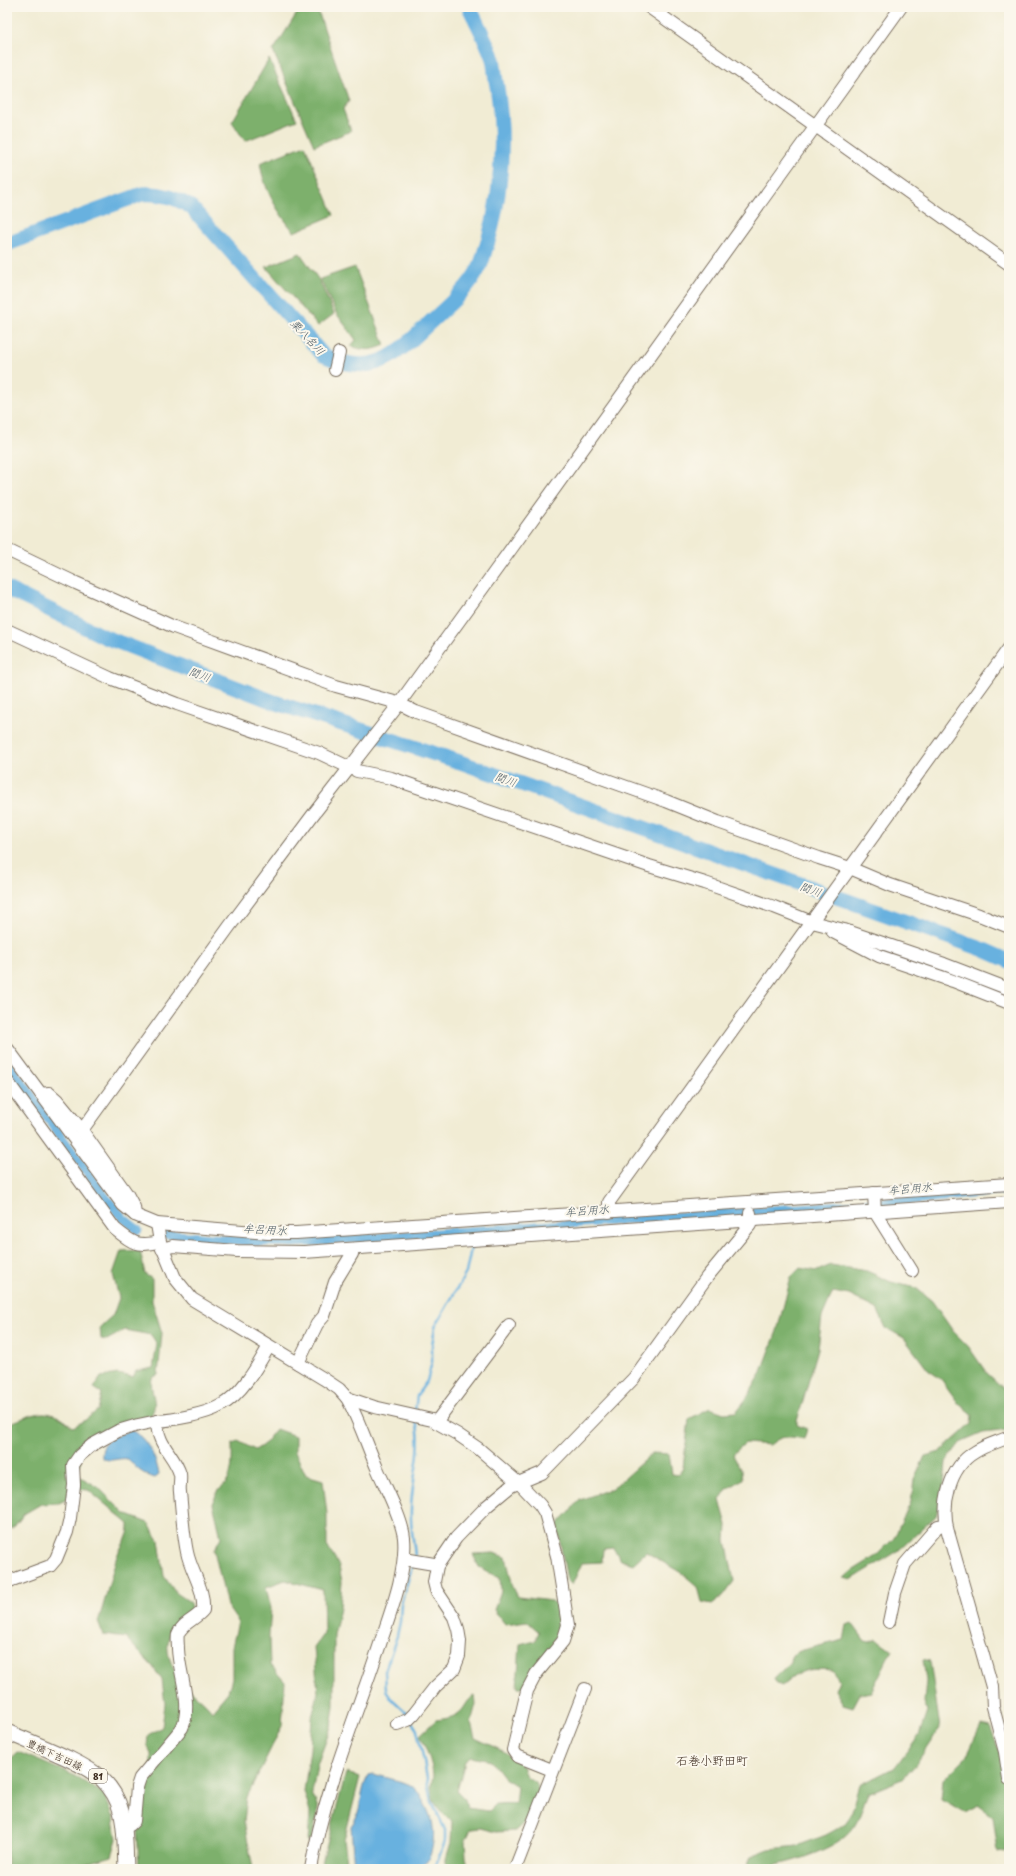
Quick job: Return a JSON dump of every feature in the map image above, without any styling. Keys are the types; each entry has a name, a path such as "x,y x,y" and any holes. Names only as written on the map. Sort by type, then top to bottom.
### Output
{"main road":[{"name":"豊橋下吉田線","path":"7,1732 68,1760 103,1780 115,1795 121,1811 124,1827 126,1869"}],"street":[{"path":"648,7 1009,264"},
{"path":"81,1129 85,1126 307,822 397,705 637,376 901,7"},
{"path":"335,370 338,354"},
{"path":"7,550 174,627 336,686 397,705 666,801 849,870 980,915 1009,927"},
{"path":"7,630 110,678 177,704 319,753 350,766 391,778 649,866 705,883 827,926 944,964 1009,989"},
{"path":"609,1212 609,1202 1009,648"},
{"path":"827,926 829,930 879,956 953,981 1009,1003"},
{"path":"7,1048 41,1094 115,1229 131,1242 137,1244 275,1252 352,1249 477,1233 609,1212 749,1204 1009,1184"},
{"path":"7,1081 62,1154 79,1163 135,1215 146,1221 157,1224 296,1234 477,1233 750,1219 1009,1202"},
{"path":"41,1094 49,1093 57,1100 81,1129 127,1194 134,1207 135,1215"},
{"path":"874,1195 875,1211 912,1271"},
{"path":"406,1719 435,1687 454,1669 459,1656 460,1641 454,1617 436,1590 434,1582 437,1566 456,1538 470,1522 487,1506 518,1482 542,1473 634,1378 707,1277 750,1225 749,1204"},
{"path":"157,1224 161,1246 175,1278 192,1299 339,1389 347,1398 400,1523 411,1560 340,1753 321,1816 311,1869"},
{"path":"298,1363 317,1324 324,1316 331,1299 335,1282 352,1254 352,1249"},
{"path":"436,1422 509,1325"},
{"path":"7,1582 50,1566 56,1559 67,1532 74,1484 73,1466 80,1455 92,1445 118,1431 138,1425 183,1418 221,1406 248,1380 269,1346"},
{"path":"347,1398 374,1407 436,1422 479,1449 518,1482 540,1505 549,1524 557,1556 568,1625 563,1641 536,1674 527,1691 513,1750 517,1756 552,1770"},
{"path":"124,1827 130,1825 134,1821 137,1787 140,1778 182,1728 185,1721 187,1712 178,1662 177,1639 184,1625 203,1610 196,1575 187,1553 180,1489 181,1476 157,1431 157,1422"},
{"path":"1009,1437 975,1451 963,1461 956,1470 950,1485 946,1502 946,1525 992,1687 993,1707 1005,1752 1009,1779"},
{"path":"889,1622 905,1564 938,1526 946,1525"},
{"path":"411,1560 437,1566"},
{"path":"515,1869 552,1770 585,1689"}],"green space":[{"path":"301,7 318,7 317,8 349,101 343,109 351,131 314,146 273,51"},
{"path":"269,59 297,120 245,141 232,122"},
{"path":"305,145 334,215 294,232 272,200 260,163"},
{"path":"300,253 319,280 334,314 318,326 266,267"},
{"path":"355,267 385,345 372,349 360,349 351,346 356,340 336,313 320,279"},
{"path":"140,1250 145,1274 152,1279 152,1301 162,1333 158,1375 152,1378 154,1408 149,1418 83,1449 77,1475 98,1487 125,1514 148,1523 159,1540 164,1576 175,1592 190,1602 191,1609 175,1626 168,1640 169,1656 175,1671 185,1685 212,1711 228,1692 232,1678 232,1647 238,1622 227,1606 214,1550 221,1537 213,1504 217,1491 223,1487 229,1477 232,1465 232,1445 238,1441 255,1450 263,1445 276,1429 295,1436 295,1452 306,1475 323,1480 327,1514 327,1546 339,1566 342,1582 340,1607 334,1636 334,1706 331,1727 317,1765 312,1793 318,1808 312,1840 308,1843 310,1813 304,1791 310,1749 312,1717 318,1694 314,1647 324,1633 323,1590 285,1580 266,1587 271,1608 269,1636 270,1665 285,1682 282,1726 247,1797 244,1821 253,1869 139,1869 137,1826 142,1815 140,1799 143,1783 151,1769 151,1754 147,1746 148,1735 162,1727 165,1704 162,1680 153,1667 126,1638 103,1635 98,1622 116,1559 128,1534 129,1524 88,1490 76,1489 68,1499 59,1503 41,1504 24,1514 13,1528 7,1529 7,1424 34,1414 48,1413 56,1415 73,1427 84,1421 98,1410 102,1393 94,1388 101,1377 118,1374 133,1377 136,1371 153,1368 157,1344 151,1335 125,1330 107,1340 101,1339 100,1327 113,1315 119,1298 113,1274 121,1251"},
{"path":"831,1265 867,1271 891,1282 916,1288 932,1301 953,1331 968,1346 986,1372 1009,1394 1009,1430 983,1433 960,1443 946,1462 944,1485 936,1516 898,1551 851,1580 844,1578 852,1571 876,1556 894,1538 911,1502 914,1480 925,1456 940,1452 972,1423 973,1415 959,1404 941,1379 928,1370 904,1338 886,1328 877,1309 849,1295 833,1292 822,1317 818,1349 797,1421 797,1425 807,1429 804,1439 786,1437 778,1439 770,1445 745,1443 733,1454 742,1472 743,1479 726,1490 720,1500 727,1525 726,1541 734,1581 723,1596 712,1604 702,1602 698,1587 683,1574 646,1552 633,1564 621,1560 613,1548 603,1549 602,1562 582,1563 572,1585 567,1580 557,1525 580,1500 613,1488 652,1453 669,1454 672,1474 677,1475 683,1468 689,1419 710,1408 724,1413 736,1412 746,1399 761,1374 777,1331 791,1277 800,1268 817,1271"},
{"path":"494,1553 506,1557 513,1587 518,1597 552,1601 561,1608 563,1626 555,1645 524,1687 517,1687 520,1644 535,1640 539,1632 527,1621 505,1624 494,1610 501,1591 500,1578 479,1568 473,1554"},
{"path":"852,1623 865,1641 870,1642 877,1639 892,1650 871,1692 860,1694 853,1707 843,1704 835,1690 839,1680 833,1670 817,1669 805,1671 795,1676 782,1686 777,1684 774,1678 791,1662 792,1655 802,1650 844,1640 847,1625"},
{"path":"923,1659 930,1661 940,1728 916,1764 903,1779 868,1793 855,1825 836,1843 806,1857 789,1862 773,1866 746,1869 751,1856 769,1849 797,1846 826,1835 844,1825 851,1815 860,1785 895,1767 919,1735 927,1712 924,1702 926,1681"},
{"path":"475,1696 476,1704 471,1723 475,1738 505,1752 522,1766 526,1776 535,1782 539,1791 529,1818 515,1831 496,1832 481,1828 471,1829 465,1842 467,1869 446,1869 446,1859 451,1842 452,1821 437,1807 433,1798 431,1792 433,1776 431,1765 420,1735 436,1720 448,1718 458,1714","holes":["471,1757 491,1761 504,1778 517,1786 515,1803 496,1804 489,1811 467,1808 465,1799 457,1791 465,1761"]},
{"path":"981,1725 990,1727 1004,1763 1008,1808 1006,1853 998,1852 993,1816 978,1805 965,1812 941,1799 943,1780 966,1757"},
{"path":"18,1752 73,1775 104,1794 114,1818 117,1839 112,1856 68,1869 7,1869 7,1762"},
{"path":"346,1773 360,1777 344,1840 348,1869 324,1869 322,1863"}],"water":[{"path":"130,1430 141,1437 150,1449 158,1469 159,1475 155,1478 146,1475 128,1459 109,1460 102,1458 102,1451 106,1442"},
{"path":"374,1774 409,1784 415,1789 422,1799 428,1811 434,1831 431,1853 427,1862 424,1864 417,1867 400,1869 354,1869 351,1826 355,1820 359,1808 366,1781 369,1775"}],"waterway":[{"name":"栗八名川","path":"7,244 142,194 167,196 191,207 323,355 339,361 366,365 388,358 410,341 468,285 480,265 492,226 501,166 501,126 499,106 493,59 469,7"},
{"name":"間川","path":"7,589 105,637 274,702 460,762 982,949 1009,961"},
{"name":"牟呂用水","path":"7,1062 106,1198 123,1218 138,1230"},
{"name":"牟呂用水","path":"166,1234 246,1241 293,1243 914,1200 1009,1190"},
{"name":"牟呂用水","path":"472,1229 472,1237"},
{"path":"415,1412 417,1395 427,1381 432,1362 432,1346 435,1327 466,1273 472,1244"},
{"path":"415,1557 411,1516 419,1443 416,1421"},
{"path":"409,1715 392,1699 386,1690 385,1671 397,1636 400,1622 401,1604 413,1564"},
{"path":"412,1722 417,1730 430,1797 445,1830 445,1842 434,1869"}],"district":[{"name":"石巻小野田町","path":"712,1760"}]}
